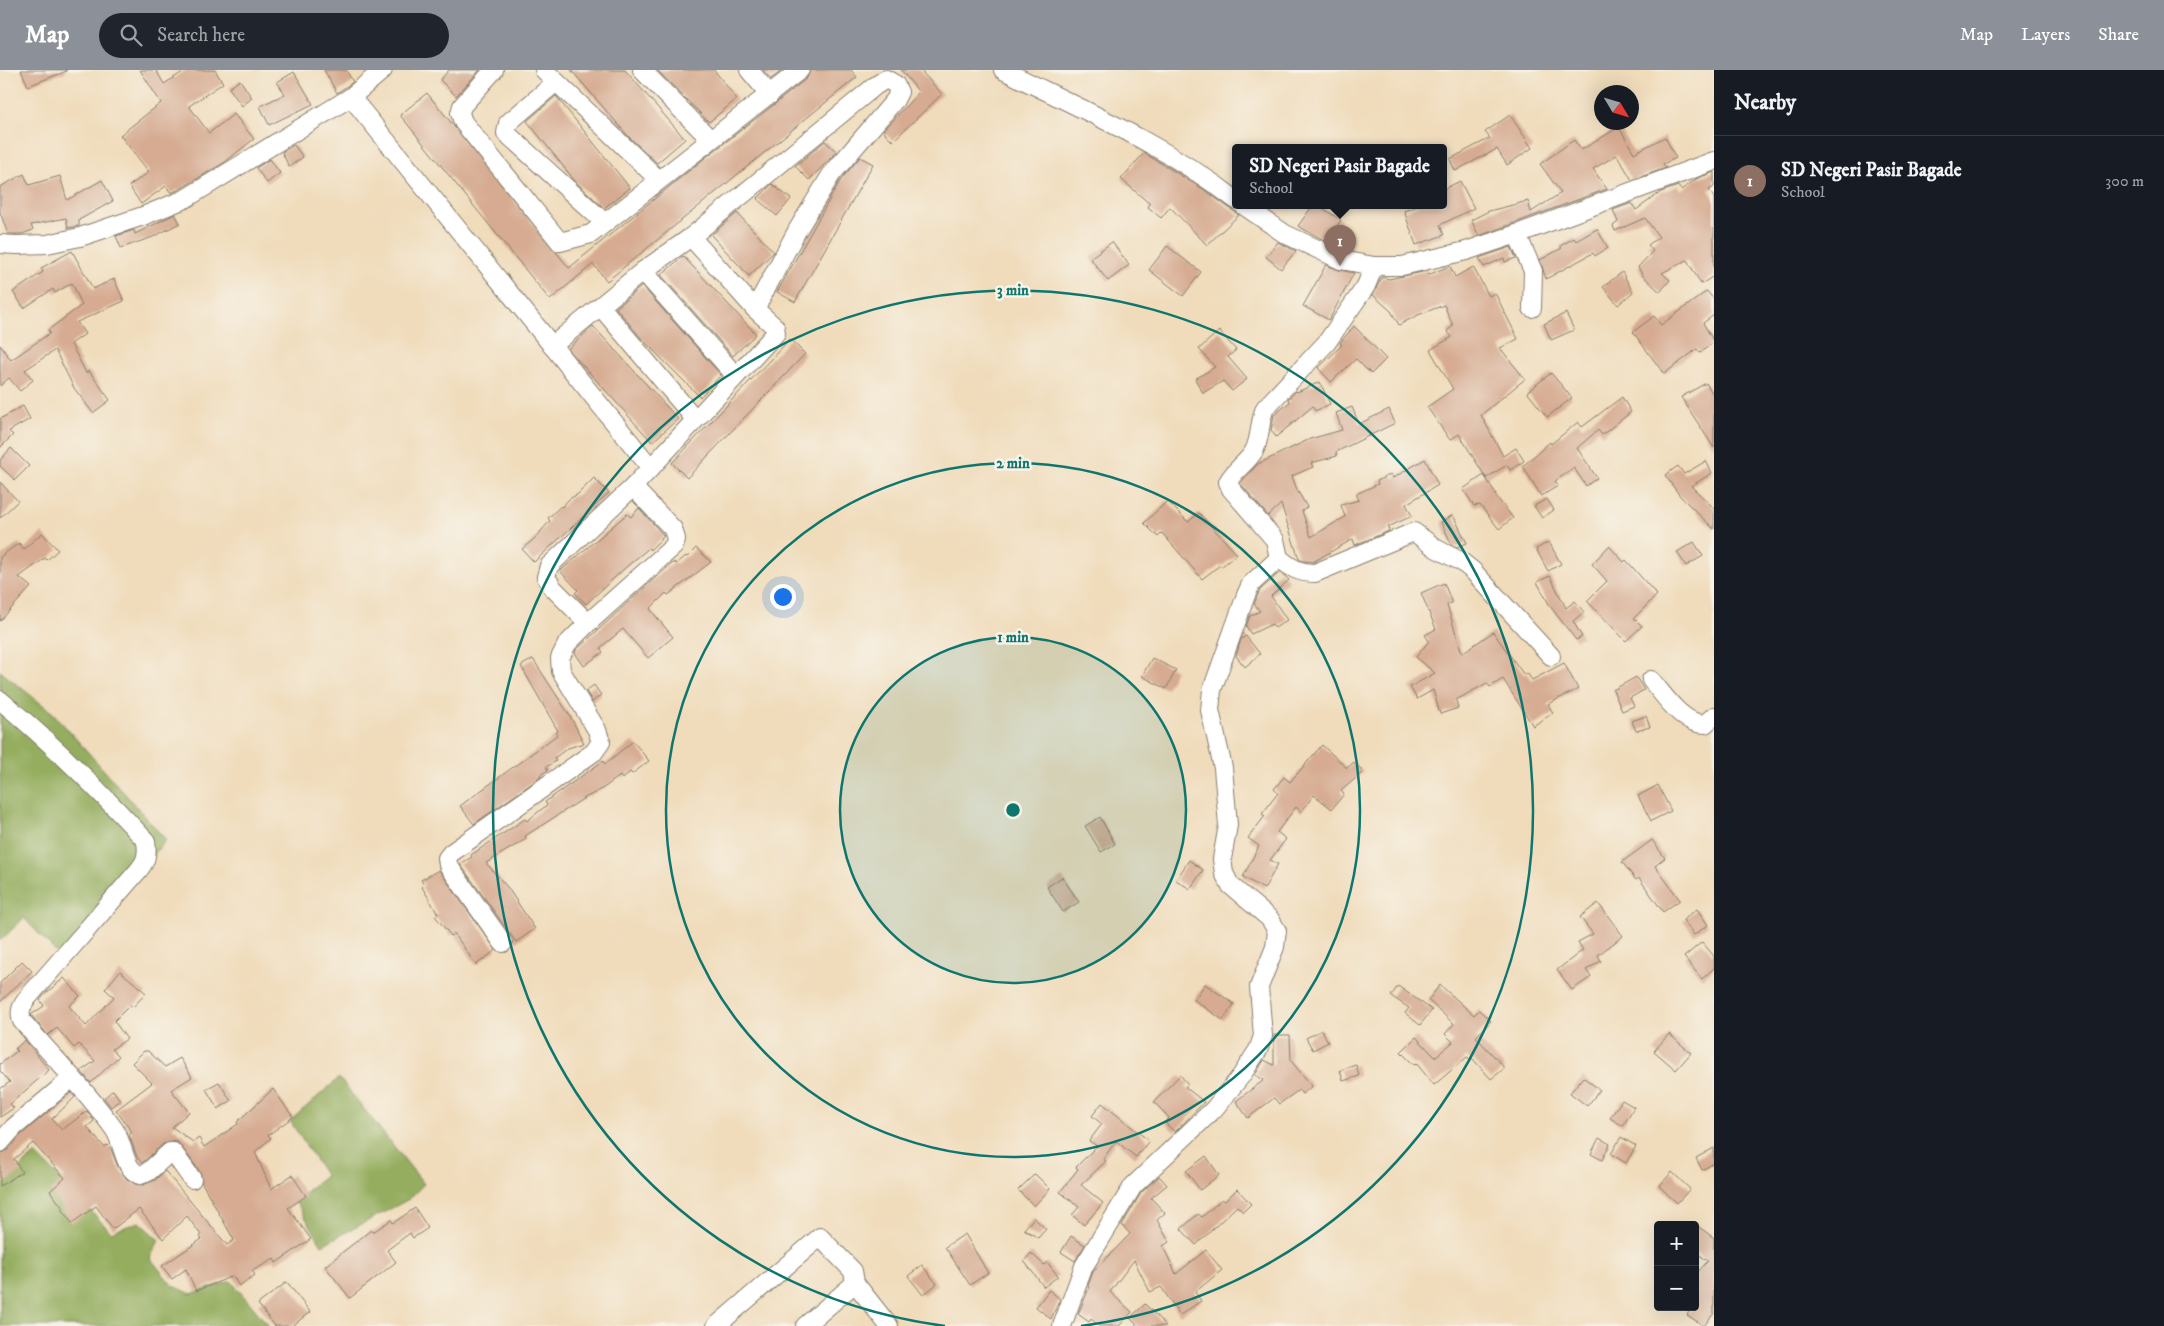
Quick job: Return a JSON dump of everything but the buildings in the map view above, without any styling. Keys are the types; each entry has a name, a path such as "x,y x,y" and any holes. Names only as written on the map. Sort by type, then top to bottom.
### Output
{"street":[{"path":"0,244 16,246 47,244 80,237 143,216 185,199 351,97 383,70"},
{"path":"494,70 462,106 460,113 463,122 560,242 591,234 800,70"},
{"path":"642,70 710,139"},
{"path":"749,70 770,94"},
{"path":"1003,70 1162,150 1193,168 1232,197"},
{"path":"605,222 506,133 508,123 550,76 659,180"},
{"path":"552,346 643,271 691,237 875,86 886,79 895,84 899,92 895,100 831,175 798,229 755,309"},
{"path":"351,97 650,468"},
{"path":"1249,209 1285,234 1341,260 1374,266 1402,266 1517,234 1714,161"},
{"path":"1517,234 1533,271 1532,308"},
{"path":"588,623 553,588 546,576 549,566 633,487 776,333 775,327 755,309 691,237"},
{"path":"1374,266 1366,286 1327,342 1265,408 1261,417 1254,451 1231,476 1228,482 1231,489 1276,540 1279,558 1292,569 1304,573 1315,573 1414,532 1473,571 1551,656"},
{"path":"643,271 735,375"},
{"path":"601,307 695,419"},
{"path":"503,943 448,865 447,858 451,853 594,752 601,742 597,730 561,671 560,658 567,644 588,623 674,546 676,539 673,529 633,487"},
{"path":"1062,1326 1084,1266 1133,1186 1219,1102 1241,1076 1258,1050 1263,1036 1259,986 1275,947 1277,931 1270,919 1230,885 1224,873 1222,859 1228,825 1223,768 1210,710 1212,690 1248,590 1258,576 1279,558"},
{"path":"1651,680 1684,717 1695,724 1705,724 1714,716"},
{"path":"0,700 35,729 83,774 146,841 148,852 146,861 21,1006 19,1015 22,1021 115,1130 125,1157 136,1173 140,1175 148,1172 170,1152 173,1152 192,1179"},
{"path":"0,1143 14,1127 72,1078"},
{"path":"716,1326 820,1237 853,1271 855,1283 889,1326"},
{"path":"805,1326 855,1283"}],"green space":[{"path":"0,671 53,713 166,840 65,962 24,918 0,941"},
{"path":"339,1078 424,1184 409,1199 322,1245 295,1200 326,1176 290,1121"},
{"path":"36,1154 111,1232 139,1222 159,1240 150,1258 172,1285 191,1294 231,1281 269,1326 0,1326 0,1183"}],"place":[{"name":"SD Negeri Pasir Bagade","path":"1340,266"}]}
